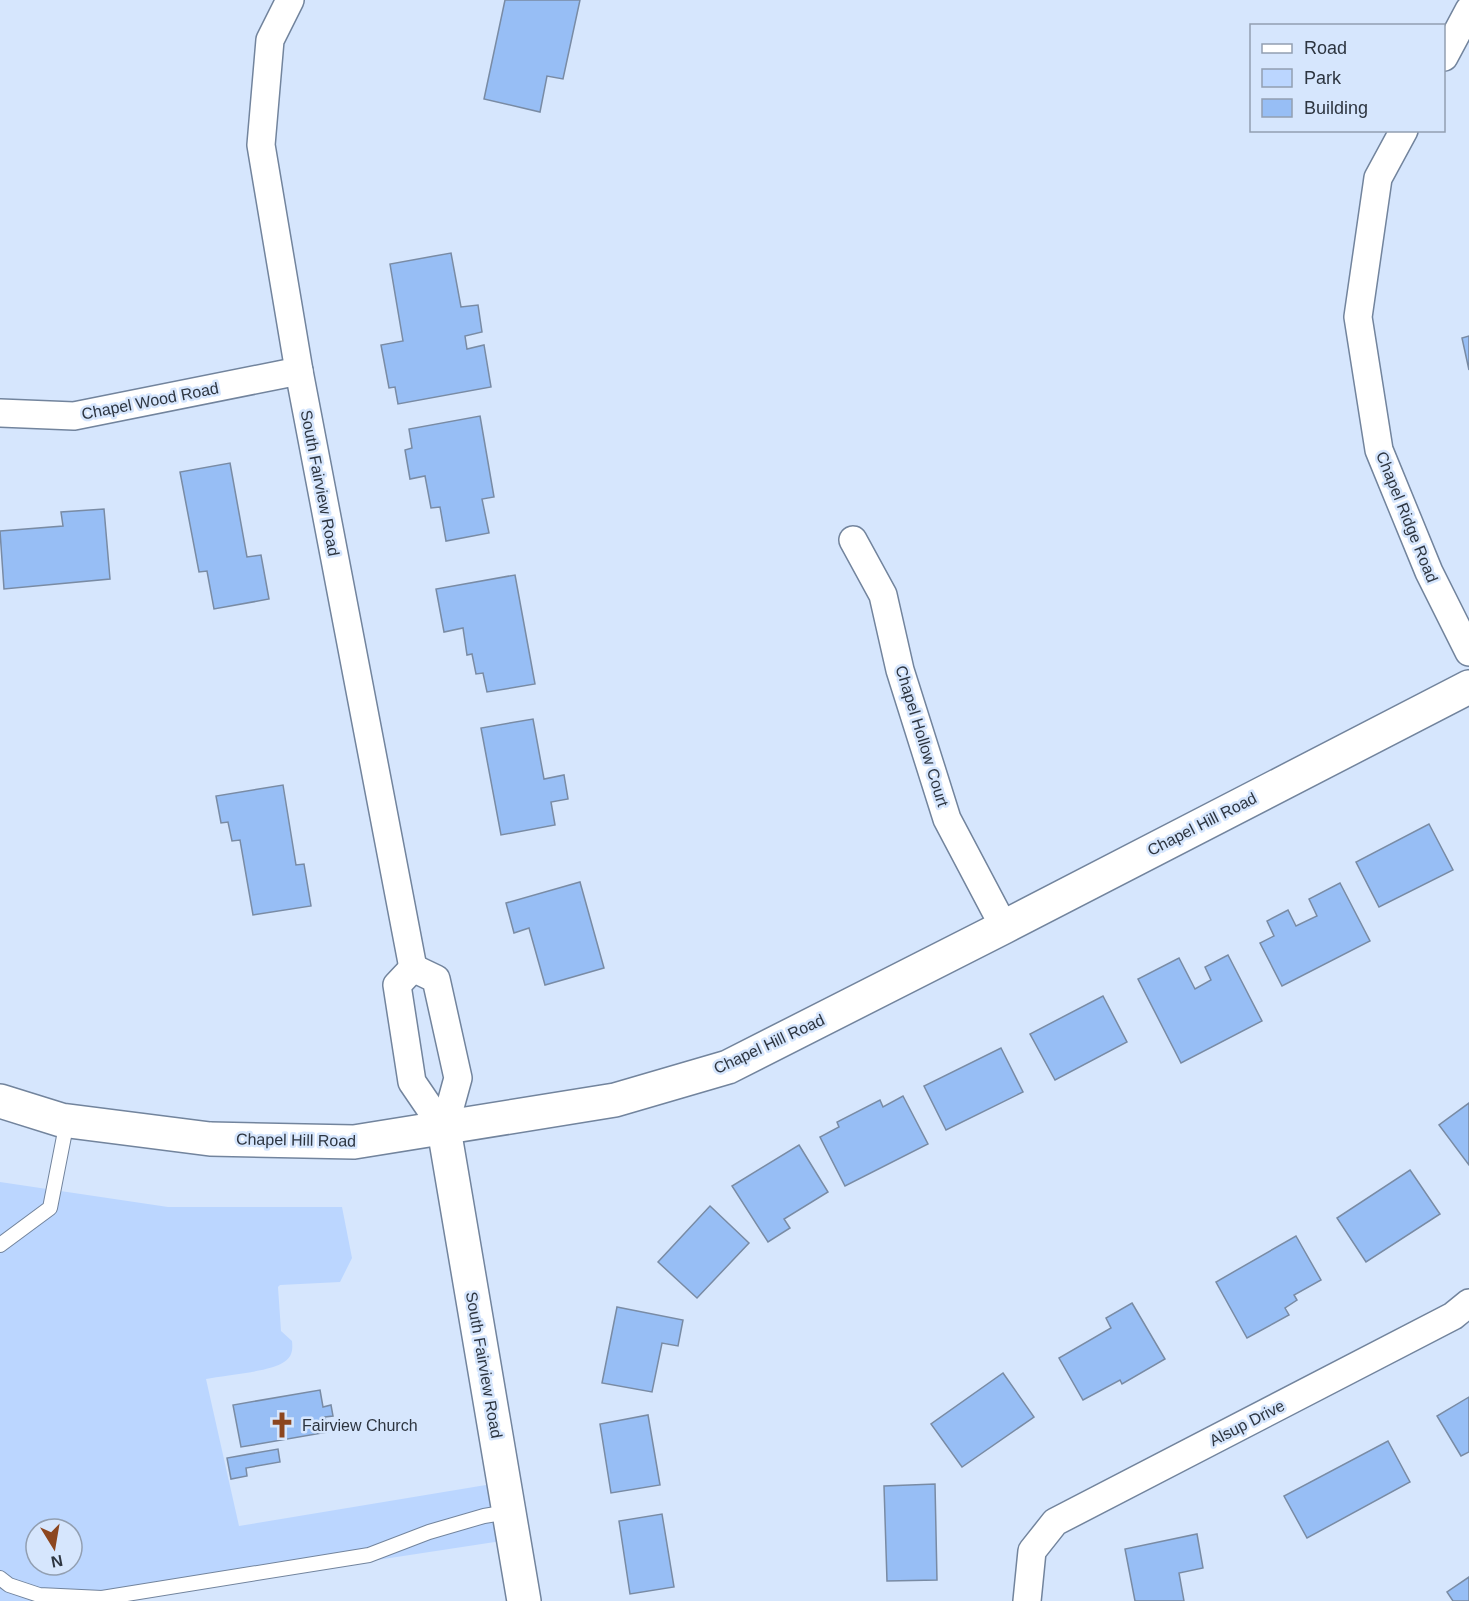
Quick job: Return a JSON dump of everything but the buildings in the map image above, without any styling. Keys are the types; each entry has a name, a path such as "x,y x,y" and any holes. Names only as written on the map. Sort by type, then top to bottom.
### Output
{"street":[{"name":"South Fairview Road","path":"290,0 270,40 261,145 299,371 413,968"},
{"path":"1445,53 1469,10"},
{"name":"Chapel Ridge Road","path":"1403,132 1378,178 1358,317 1379,450 1429,572 1469,652"},
{"name":"Chapel Wood Road","path":"0,413 74,416 299,371"},
{"name":"Chapel Hollow Court","path":"853,540 883,595 900,670 948,819 1004,927"},
{"name":"Chapel Hill Road","path":"0,1101 68,1121 210,1139 354,1142 615,1100 728,1066 1004,927 1469,687"},
{"path":"413,968 436,979 458,1078 444,1129 412,1082 397,985 413,968"},
{"name":"South Fairview Road","path":"444,1129 524,1601"},
{"name":"Alsup Drive","path":"1027,1601 1032,1551 1056,1522 1452,1316 1469,1303"}],"lane":[{"path":"0,1245 50,1208 68,1121"},
{"path":"0,1578 9,1585 39,1595 102,1598 369,1555 429,1532 484,1516 508,1512"}],"green space":[{"path":"0,1182 168,1207 342,1207 352,1258 340,1282 280,1285 278,1287 281,1331 292,1341 289,1358 269,1368 206,1379 239,1526 498,1483 508,1540 107,1601 0,1601"}],"place":[{"name":"Fairview Church","path":"282,1425"}]}
